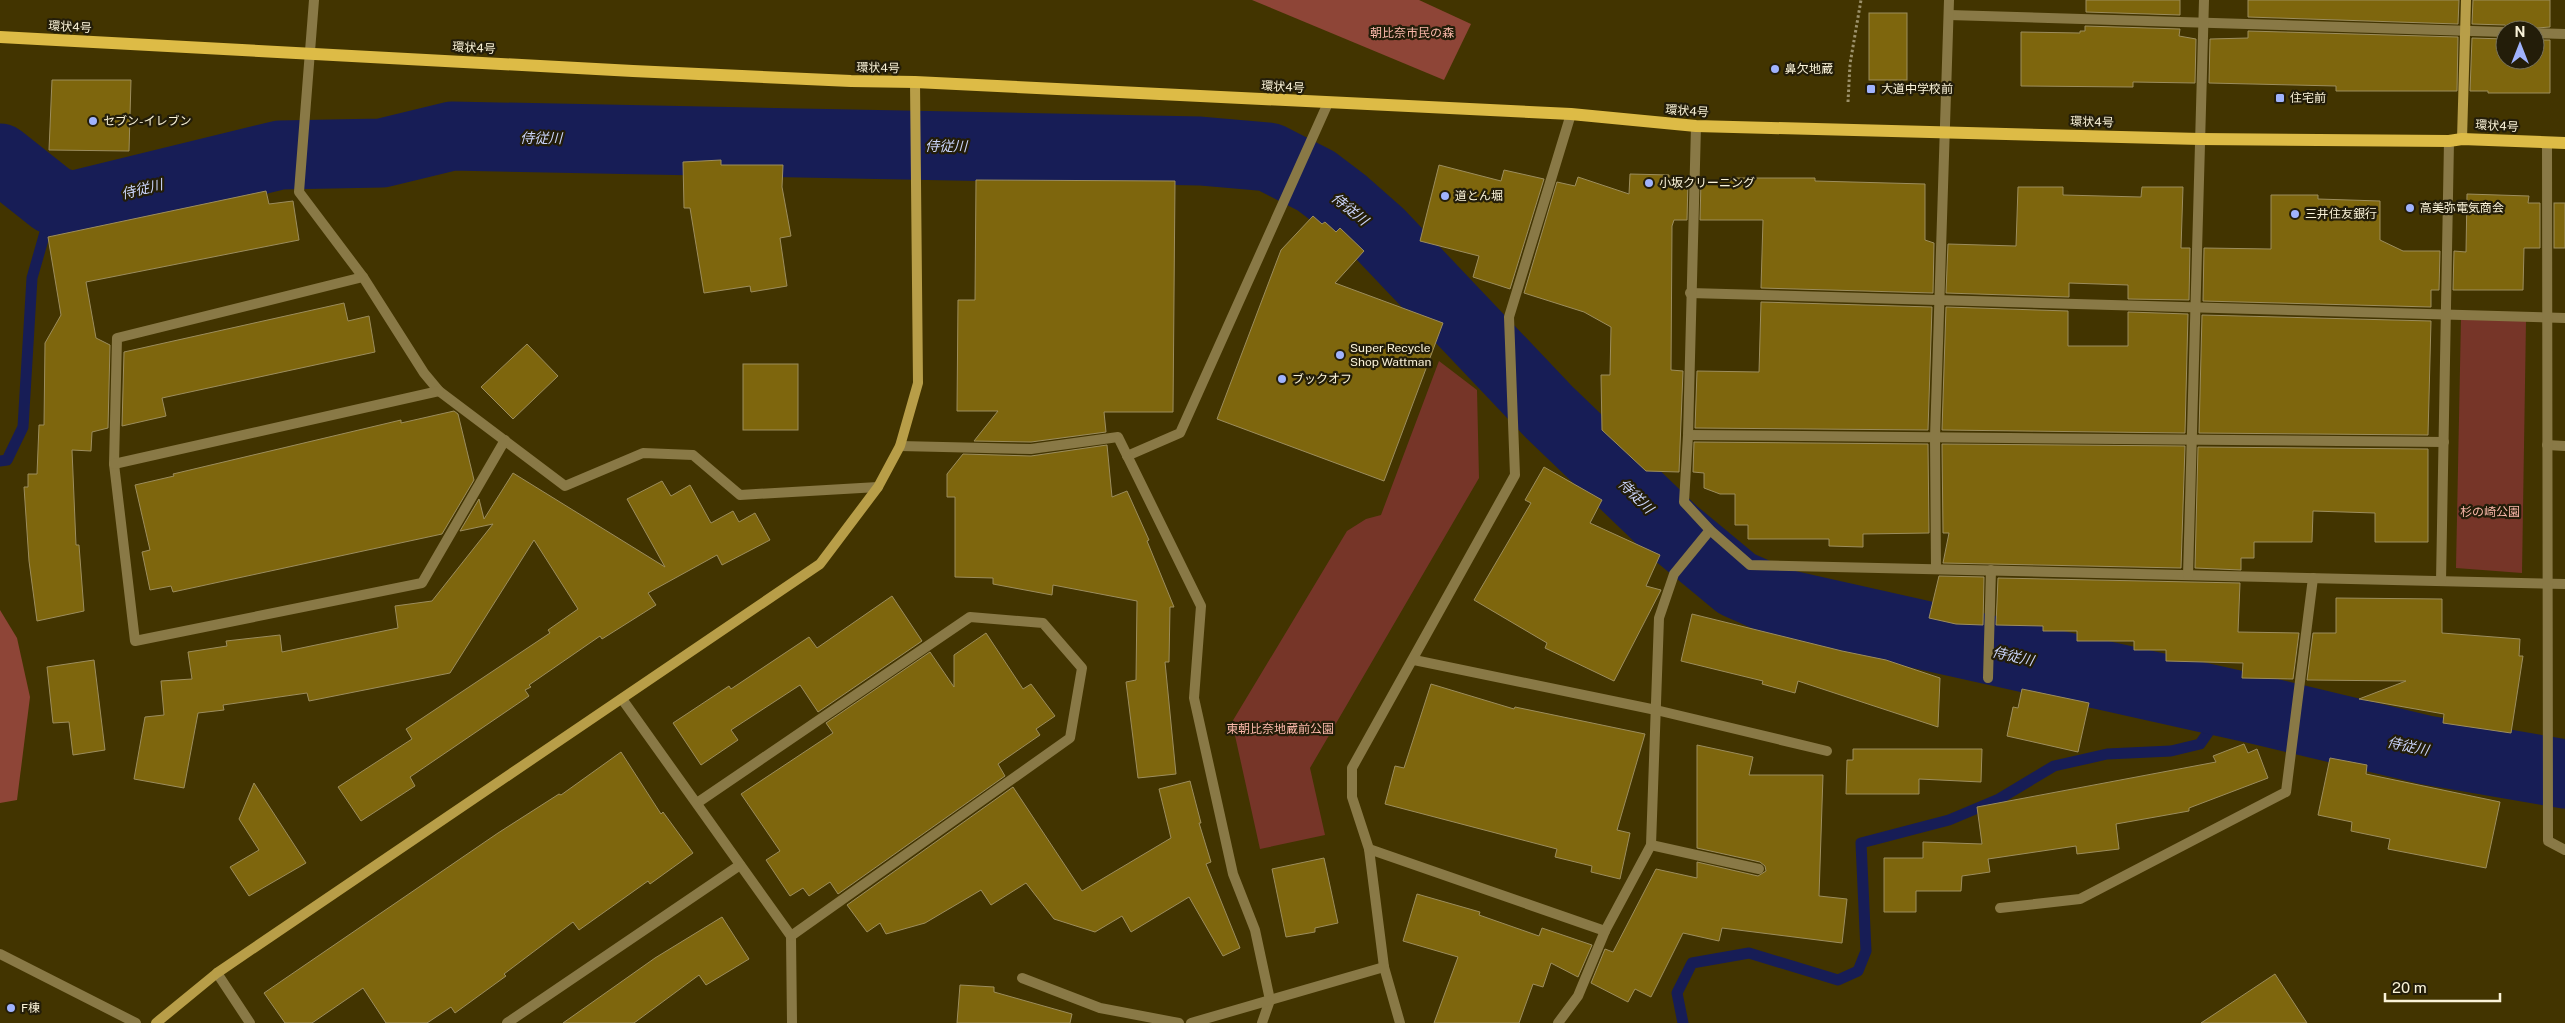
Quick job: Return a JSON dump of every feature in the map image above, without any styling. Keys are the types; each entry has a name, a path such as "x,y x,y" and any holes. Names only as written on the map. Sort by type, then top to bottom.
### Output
{"main road":[{"name":"環状4号","path":"0,37 308,52 633,71 915,82 1572,114 1696,126 2200,139 2462,139 2565,143"}],"street":[{"path":"314,0 312,37 308,52 299,192 363,277 424,373 439,391 565,486 643,453 692,455 740,495 878,487"},
{"path":"1936,569 1935,437 1949,0"},
{"path":"2188,575 2204,0"},
{"path":"2462,139 2466,0"},
{"path":"1949,14 2495,32"},
{"path":"2545,33 2565,34"},
{"path":"156,1023 217,973 820,564 878,487 900,446 918,383 915,82"},
{"path":"1127,456 1180,433 1328,103"},
{"path":"1400,1023 1384,967 1369,848 1352,797 1352,768 1414,660 1515,475 1509,317 1572,114"},
{"path":"1696,126 1690,293 1688,435 1684,502 1710,530 1750,565 2565,584"},
{"path":"2441,581 2449,140"},
{"path":"2547,142 2548,842 2565,850"},
{"path":"363,277 116,338 114,464 135,641 422,583 505,440"},
{"path":"1690,293 2565,318"},
{"path":"114,464 439,391"},
{"path":"1688,435 2444,442"},
{"path":"900,446 1031,449 1118,437 1201,606 1194,698 1233,874 1255,930 1270,1000 1262,1023"},
{"path":"2547,445 2565,446"},
{"path":"1558,1023 1578,996 1605,931 1651,845 1659,618 1674,574 1710,530"},
{"path":"1988,678 1991,570"},
{"path":"2000,908 2080,899 2286,792 2313,578"},
{"path":"697,803 970,617 1043,623 1082,668 1070,738 791,936"},
{"path":"1414,660 1656,710 1827,751"},
{"path":"622,699 791,936 792,1023"},
{"path":"1651,845 1759,869"},
{"path":"1369,848 1605,931"},
{"path":"507,1023 740,865"},
{"path":"0,954 136,1023"},
{"path":"1191,1023 1384,967"},
{"path":"217,973 250,1023"},
{"path":"1022,978 1100,1008 1179,1023"}],"path":[{"path":"1848,102 1850,64 1861,0"}],"green space":[{"name":"朝比奈市民の森","path":"1252,0 1419,0 1471,24 1444,80"},
{"name":"杉の崎公園","path":"2461,318 2526,320 2522,573 2456,568"},
{"name":"東朝比奈地蔵前公園","path":"1439,361 1477,390 1479,478 1310,768 1325,835 1260,849 1232,722 1347,531 1366,519 1381,515"},
{"path":"0,610 17,638 30,697 17,800 0,803"}],"building":[{"path":"2086,0 2180,0 2180,15 2086,12"},
{"path":"2248,0 2459,0 2458,24 2248,17"},
{"path":"2473,0 2550,0 2550,27 2545,27 2545,20 2495,20 2495,25 2472,24"},
{"path":"1869,13 1907,13 1907,80 1869,80"},
{"path":"2085,26 2180,29 2179,36 2196,39 2195,83 2133,82 2133,87 2021,86 2021,32 2080,33 2080,31 2085,31"},
{"path":"2248,31 2458,37 2457,91 2336,91 2336,86 2209,83 2210,39 2248,38"},
{"path":"2472,38 2495,39 2495,70 2545,70 2545,40 2550,40 2550,93 2488,93 2488,91 2470,91"},
{"path":"52,80 131,80 129,151 49,150"},
{"path":"721,160 721,165 783,165 782,187 791,236 780,238 787,286 751,292 750,286 704,293 690,208 684,208 683,162"},
{"path":"1439,165 1501,181 1504,170 1544,179 1510,289 1473,277 1479,256 1420,241"},
{"path":"1630,174 1669,175 1669,181 1688,181 1687,220 1674,220 1672,226 1671,370 1683,371 1679,472 1646,471 1602,430 1601,375 1610,375 1611,327 1584,312 1524,293 1557,182 1575,186 1578,177 1629,194"},
{"path":"1731,178 1815,178 1815,181 1925,184 1925,240 1934,243 1933,293 1761,288 1763,220 1700,220 1701,181 1731,181"},
{"path":"976,180 1175,181 1173,412 1104,412 1106,432 1031,442 974,441 998,411 957,411 958,300 975,300"},
{"path":"2018,187 2063,187 2063,195 2141,197 2142,187 2183,187 2181,248 2190,248 2189,300 2128,299 2128,285 2069,283 2069,297 1946,293 1948,244 2016,246"},
{"path":"266,191 269,204 293,201 299,240 86,282 96,338 110,345 108,428 92,432 91,451 72,450 76,545 79,545 84,611 37,621 29,561 24,487 28,487 28,474 37,474 39,425 44,425 45,343 61,315 48,237"},
{"path":"2467,194 2529,196 2528,203 2540,203 2540,248 2524,248 2523,290 2453,290 2454,251 2466,252"},
{"path":"2271,195 2318,195 2318,199 2380,201 2380,240 2403,251 2440,251 2439,290 2431,290 2431,307 2203,301 2204,248 2271,249"},
{"path":"2554,203 2565,203 2565,248 2554,248"},
{"path":"1313,216 1322,224 1325,222 1336,232 1340,228 1364,251 1335,283 1443,323 1384,481 1217,419 1281,250"},
{"path":"1761,302 1932,307 1928,430 1695,428 1697,371 1759,372"},
{"path":"344,303 348,321 369,316 375,352 162,398 166,416 122,426 124,352"},
{"path":"1946,307 2068,311 2068,346 2128,346 2128,312 2188,314 2185,433 1942,430"},
{"path":"2202,315 2431,321 2428,435 2199,433"},
{"path":"527,344 558,376 513,419 481,387"},
{"path":"743,364 798,364 798,430 743,430"},
{"path":"454,411 458,414 474,480 442,534 173,592 171,586 150,590 142,552 150,550 135,485 174,476 173,474 401,420 401,423"},
{"path":"1694,442 1928,444 1929,533 1863,534 1863,547 1829,546 1829,539 1748,539 1748,525 1735,525 1735,494 1720,494 1704,488 1704,473 1693,472"},
{"path":"1942,444 2185,446 2181,568 1943,563 1949,533 1943,533"},
{"path":"1107,445 1112,497 1127,491 1149,540 1147,541 1174,607 1170,607 1169,662 1165,662 1176,774 1138,778 1126,682 1136,680 1137,601 1053,585 1052,595 993,584 993,578 955,577 955,497 947,497 947,474 963,454 1031,456"},
{"path":"2198,447 2428,449 2428,542 2375,542 2375,513 2313,511 2312,542 2254,542 2254,558 2241,558 2241,570 2195,568"},
{"path":"1544,467 1602,500 1590,523 1660,555 1646,586 1661,590 1614,681 1545,648 1547,643 1474,600 1531,503 1525,500"},
{"path":"513,473 665,567 627,499 662,481 671,496 690,485 711,523 733,511 739,522 755,513 770,540 722,565 717,555 648,593 656,605 602,639 600,636 529,685 531,687 525,690 529,696 410,777 415,786 361,821 338,787 412,739 406,729 550,633 548,630 578,609 534,540 450,673 309,701 307,693 223,705 224,710 198,713 184,788 134,779 145,717 164,715 161,681 192,679 188,652 227,646 226,641 280,635 282,652 398,628 395,606 432,601 493,524 460,531 479,499 484,519"},
{"path":"1939,576 1984,577 1983,625 1956,624 1929,618"},
{"path":"1998,578 2240,583 2238,632 2299,633 2293,679 2242,678 2243,663 2166,661 2166,650 2134,650 2134,641 2077,641 2077,631 2043,631 2043,626 1996,625"},
{"path":"892,596 922,641 818,712 800,685 731,730 738,740 701,765 673,723 729,686 731,689 809,637 817,648"},
{"path":"2336,598 2442,599 2442,633 2520,639 2519,656 2523,656 2511,733 2443,723 2444,714 2359,699 2406,681 2307,680 2313,633 2336,633"},
{"path":"1692,614 1886,660 1940,678 1938,727 1798,681 1795,693 1762,684 1763,681 1681,661"},
{"path":"986,633 1023,689 1031,684 1055,716 1036,729 1040,735 998,764 1005,776 838,894 830,882 809,896 803,888 790,896 766,860 780,851 741,794 833,733 826,723 930,652 954,687 954,655"},
{"path":"94,660 105,750 73,755 69,722 53,723 47,667"},
{"path":"1431,684 1514,709 1515,707 1645,734 1617,830 1630,833 1620,879 1591,872 1592,866 1555,857 1557,849 1385,804 1395,766 1404,768"},
{"path":"2022,689 2089,703 2078,752 2007,736 2013,707 2018,708"},
{"path":"2244,744 2248,753 2257,749 2268,778 2189,808 2189,811 2116,824 2119,849 2077,854 2076,846 1988,859 1990,872 1962,876 1961,891 1916,891 1916,912 1884,912 1884,858 1923,858 1923,842 1982,844 1977,807 2216,762 2213,756"},
{"path":"1697,745 1753,757 1749,775 1823,775 1819,896 1847,899 1842,943 1722,928 1719,941 1683,933 1651,997 1635,989 1628,1002 1591,983 1605,949 1613,952 1656,869 1697,878 1697,862 1758,876 1766,871 1765,866 1760,862 1697,848"},
{"path":"1853,749 1982,749 1981,782 1919,779 1919,794 1846,794 1847,760 1853,760"},
{"path":"621,752 661,814 663,812 693,853 650,884 648,881 579,930 573,922 504,974 506,976 455,1013 451,1007 427,1023 386,1023 363,988 312,1023 285,1023 264,993 498,833 559,794 561,795"},
{"path":"2330,758 2367,765 2366,774 2500,802 2486,868 2388,849 2390,839 2351,831 2352,822 2318,815"},
{"path":"1190,781 1201,823 1199,823 1211,862 1206,864 1240,948 1223,956 1189,897 1131,932 1122,916 1095,932 1054,919 1026,883 991,905 981,890 925,923 886,934 880,923 867,932 847,905 1013,787 1082,891 1171,838 1159,789"},
{"path":"254,783 306,863 249,896 230,867 259,850 239,819"},
{"path":"1324,858 1338,923 1315,928 1315,932 1286,937 1272,869"},
{"path":"1417,894 1480,912 1479,915 1539,936 1542,928 1592,945 1578,977 1551,963 1543,987 1533,984 1519,1023 1434,1023 1458,957 1403,941"},
{"path":"722,917 749,959 706,985 699,975 634,1023 563,1023 655,958"},
{"path":"2275,974 2307,1023 2201,1023"},
{"path":"960,985 994,987 994,992 1072,1014 1070,1023 957,1023"}],"waterway":[{"name":"侍従川","path":"0,158 53,200 71,206 280,155 382,153 452,136 1200,151 1269,157 1316,181 1379,233 1549,412 1673,531 1737,584 1780,603 2259,710 2426,750 2565,774"},
{"path":"0,461 7,460 23,427 32,278 46,229 71,206"},
{"path":"1683,1023 1677,993 1692,963 1749,953 1838,980 1858,971 1866,951 1861,843 1949,820 1999,799 2054,766 2107,754 2171,751 2200,744 2214,724 2217,701"}],"place":[{"name":"鼻欠地蔵","path":"1775,69"},
{"name":"大道中学校前","path":"1871,89"},
{"name":"住宅前","path":"2280,98"},
{"name":"セブン-イレブン","path":"93,121"},
{"name":"小坂クリーニング","path":"1649,183"},
{"name":"道とん堀","path":"1445,196"},
{"name":"高美弥電気商会","path":"2410,208"},
{"name":"三井住友銀行","path":"2295,214"},
{"name":"Super Recycle Shop Wattman","path":"1340,355"},
{"name":"ブックオフ","path":"1282,379"},
{"name":"F棟","path":"11,1008"}]}
